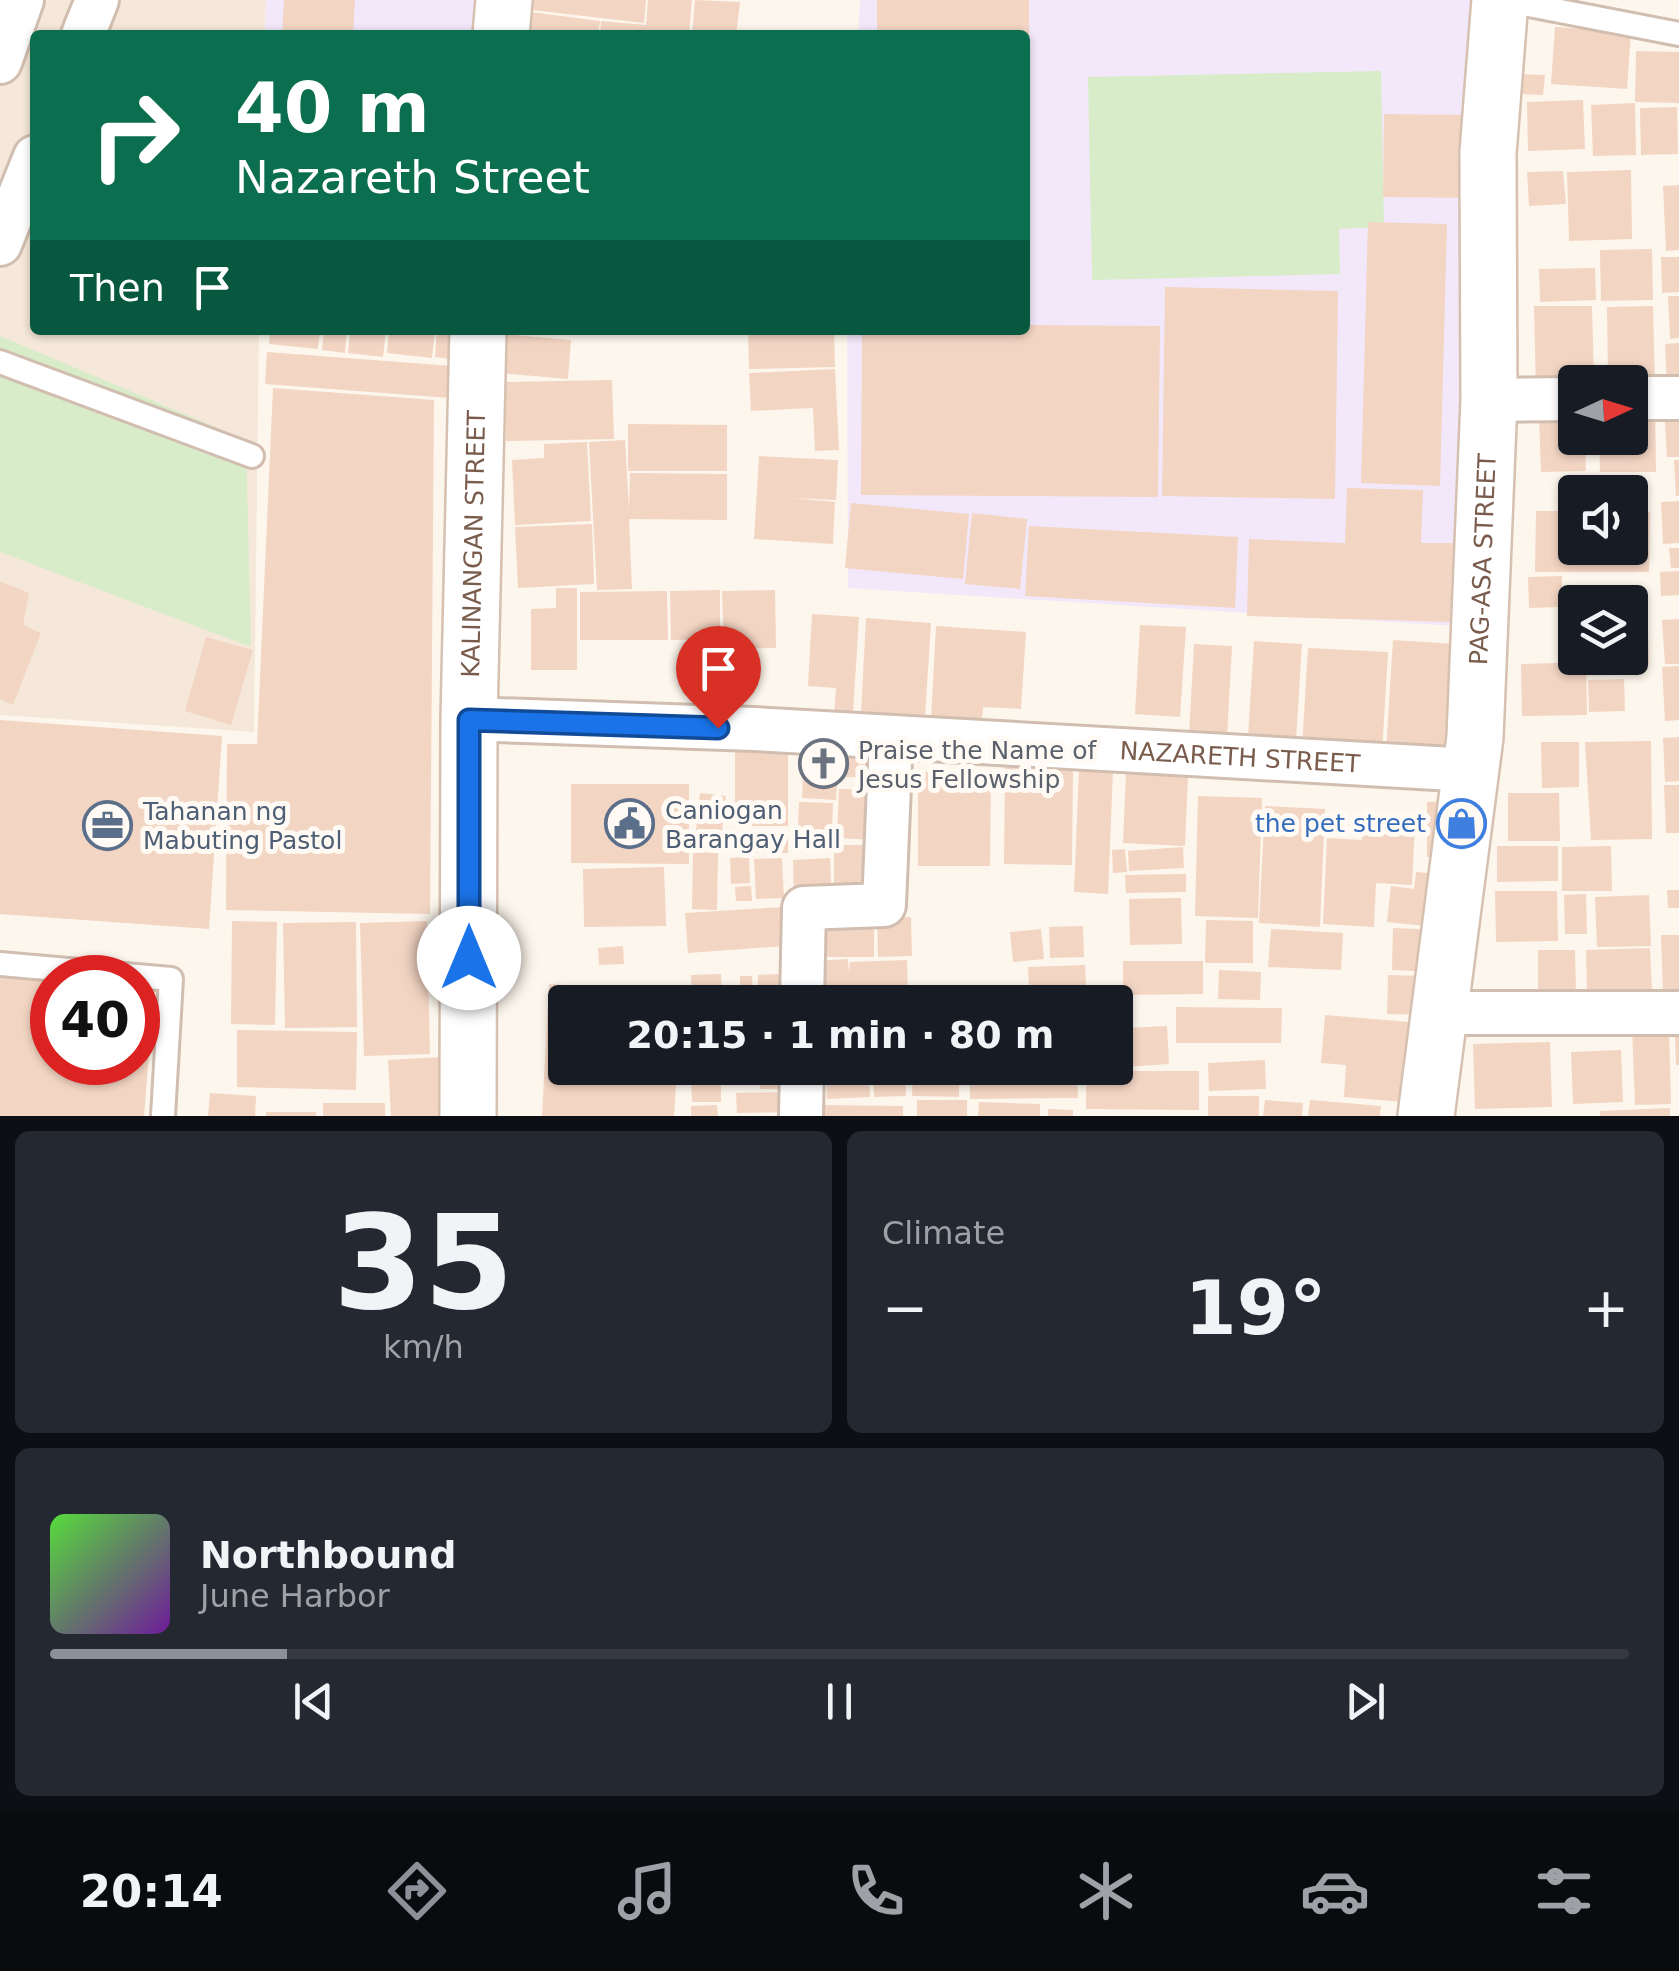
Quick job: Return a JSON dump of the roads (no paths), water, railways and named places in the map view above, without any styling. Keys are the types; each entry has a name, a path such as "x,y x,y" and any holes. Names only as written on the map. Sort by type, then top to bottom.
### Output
{"street":[{"path":"0,62 22,0"},
{"path":"86,30 97,0"},
{"path":"501,30 504,0"},
{"name":"PAG-ASA STREET","path":"1426,1116 1471,770 1486,530 1488,153 1502,0"},
{"path":"0,244 30,169"},
{"name":"KALINANGAN STREET","path":"468,1116 469,720 478,335"},
{"path":"1648,398 1679,398"},
{"path":"1489,400 1558,399"},
{"name":"NAZARETH STREET","path":"469,720 891,737 1471,770"},
{"path":"802,985 804,908 884,905 891,737"},
{"path":"1438,1014 1679,1013"},
{"path":"801,1116 802,1085"}],"lane":[{"path":"1502,0 1679,34"},
{"path":"0,362 252,456"},
{"path":"0,964 171,979 163,1116"}],"place":[{"name":"Praise the Name of Jesus Fellowship","path":"823,764"},
{"name":"the pet street","path":"1461,823"},
{"name":"Caniogan Barangay Hall","path":"630,824"},
{"name":"Tahanan ng Mabuting Pastol","path":"108,825"}]}
